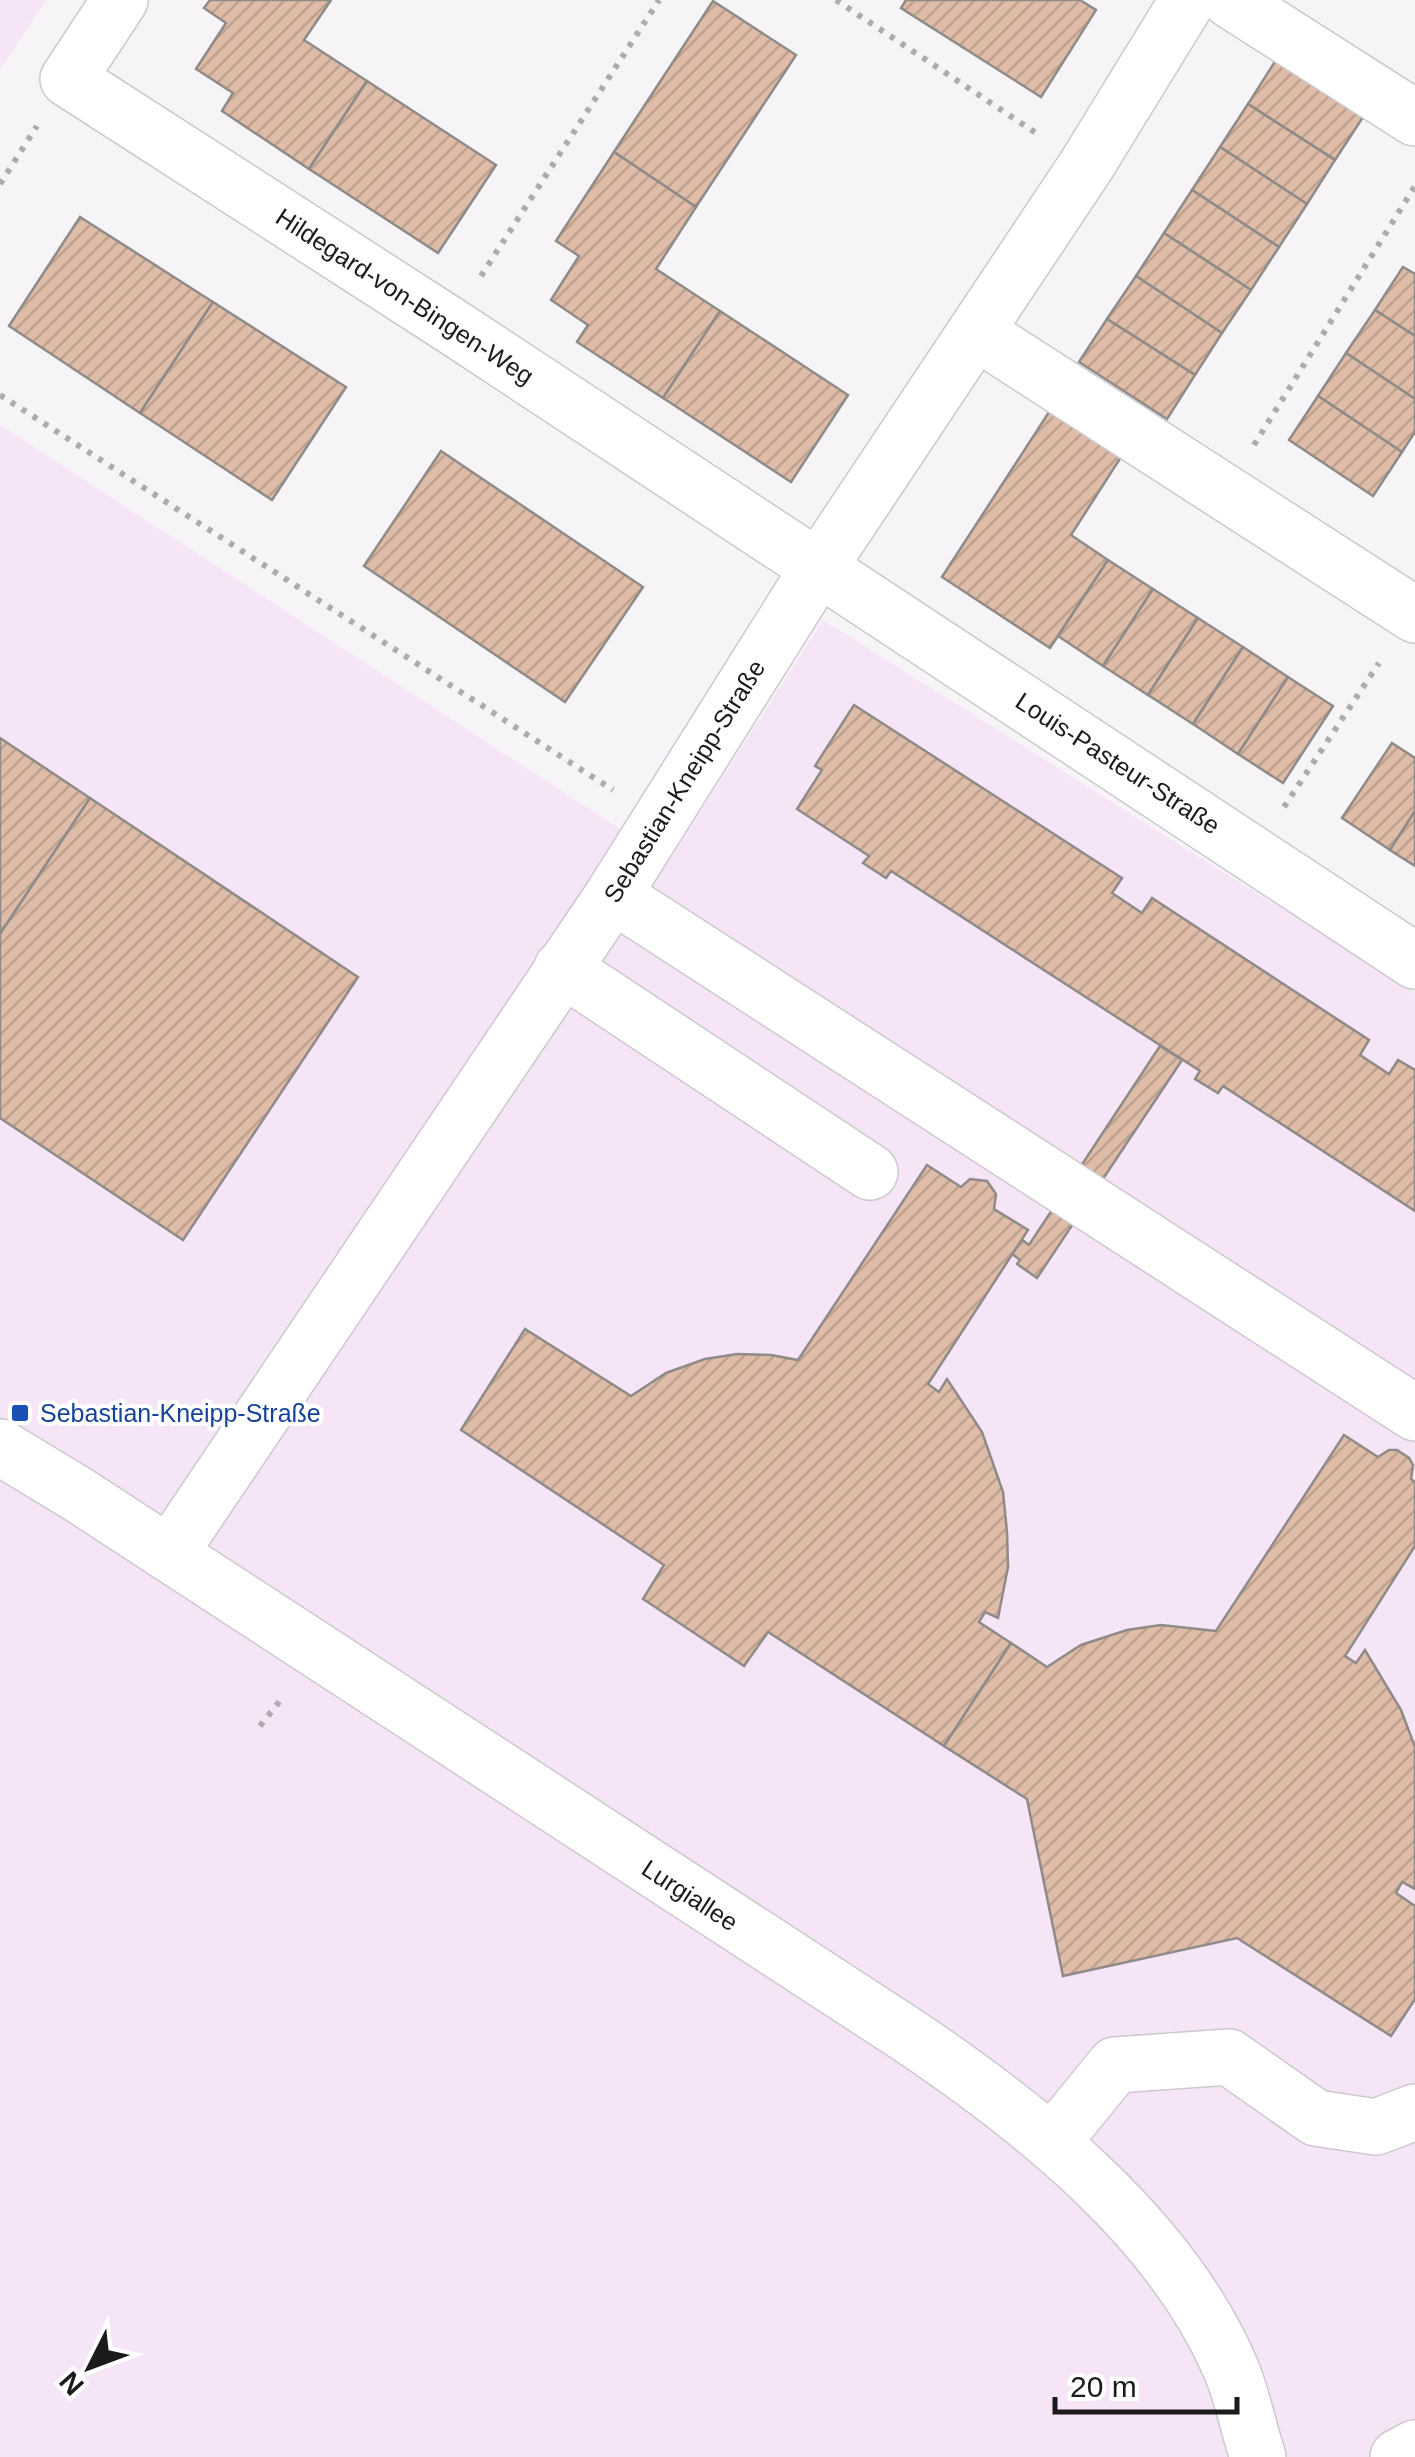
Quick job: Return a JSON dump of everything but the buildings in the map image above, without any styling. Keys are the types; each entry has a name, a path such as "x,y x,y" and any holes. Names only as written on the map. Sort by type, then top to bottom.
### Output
{"street":[{"name":"Hildegard-von-Bingen-Weg","path":"120,0 68,79 819,567"},
{"name":"Sebastian-Kneipp-Straße","path":"169,1554 613,895 819,567 1086,166 1188,0"},
{"path":"1230,0 1415,118"},
{"path":"976,332 1413,614"},
{"name":"Louis-Pasteur-Straße","path":"819,567 1415,961"},
{"path":"613,895 1415,1413"},
{"path":"562,968 870,1172"},
{"name":"Lurgiallee","path":"0,1448 906,2034 975,2080 1053,2141 1139,2230 1195,2302 1232,2370 1258,2457"},
{"path":"1053,2141 1115,2066 1229,2057 1316,2118 1376,2127 1415,2112"},
{"path":"1398,2457 1415,2448"}],"path":[{"path":"450,325 658,0"},
{"path":"836,0 1086,166"},
{"path":"1224,493 1415,186"},
{"path":"0,395 618,793"},
{"path":"1275,822 1413,614"},
{"path":"260,1726 293,1684"}],"shaded area":[{"path":"0,0 46,0 0,70"},
{"path":"0,425 669,861 823,620 1415,993 1415,2457 0,2457"}],"place":[{"name":"Sebastian-Kneipp-Straße","path":"20,1413"}]}
